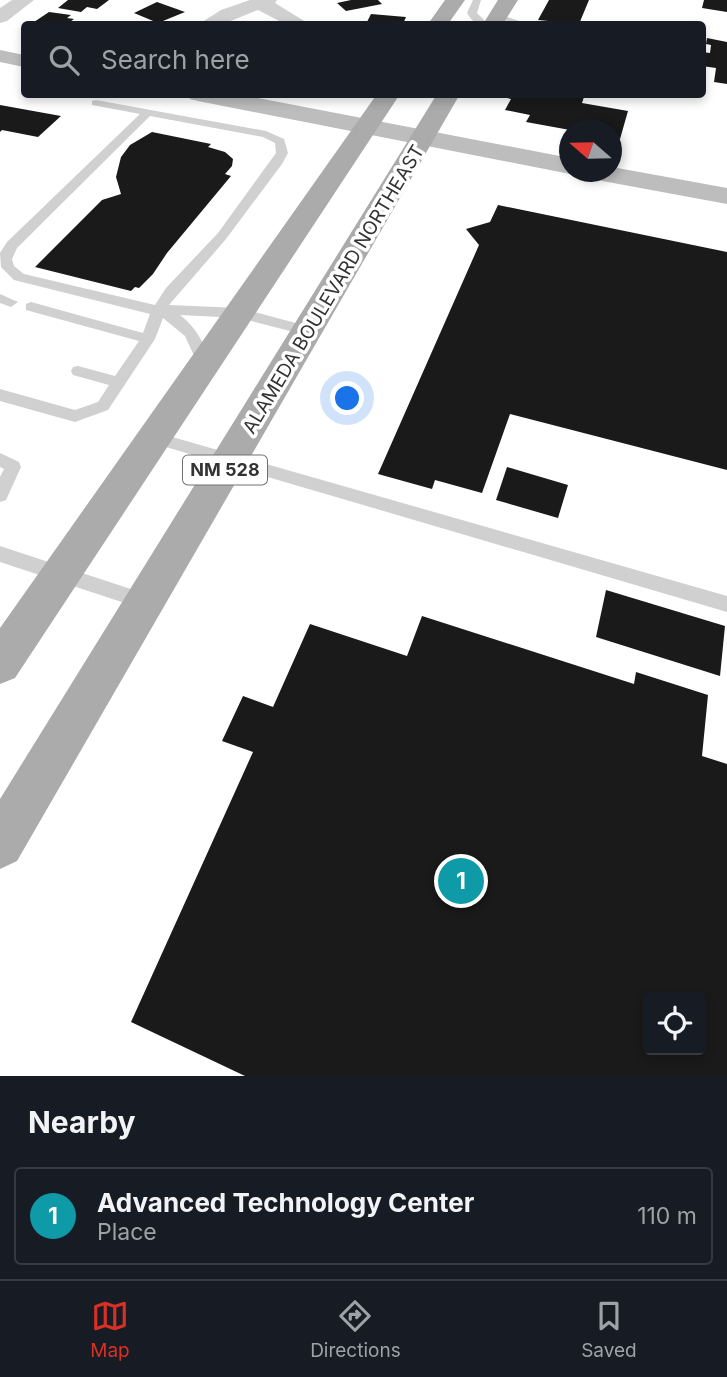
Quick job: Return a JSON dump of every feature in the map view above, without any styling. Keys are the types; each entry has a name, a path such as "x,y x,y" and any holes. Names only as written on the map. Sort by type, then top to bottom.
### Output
{"main road":[{"path":"440,21 455,0"},
{"path":"0,39 21,43"},
{"path":"0,56 21,60"},
{"path":"240,98 435,118 559,144"},
{"path":"312,98 378,111"},
{"path":"0,664 378,111"},
{"path":"435,118 559,162"},
{"name":"ALAMEDA BOULEVARD NORTHEAST","path":"0,844 435,118"},
{"path":"622,156 727,176"},
{"path":"622,177 727,196"}],"street":[{"path":"0,17 25,0"},
{"path":"215,21 264,1 294,21"}],"lane":[{"path":"477,0 472,13 476,20 496,16"},
{"path":"0,395 75,416 103,406 148,339 159,309 171,291 222,236 278,162 282,146 280,141 266,134 96,103"},
{"path":"148,112 6,251 5,261 9,271 19,277 142,308 240,313 309,331"},
{"path":"31,307 148,339"},
{"path":"159,309 189,329 198,343 205,365"},
{"path":"79,371 118,382"},
{"path":"155,438 727,604"},
{"path":"0,459 13,467 0,495"},
{"path":"0,554 146,602"}],"building":[{"path":"68,0 109,0 97,9 87,7 81,12 58,8"},
{"path":"378,0 382,4 346,11 337,3"},
{"path":"549,0 589,0 580,21 538,20"},
{"path":"704,0 727,0 727,12 702,8"},
{"path":"157,2 185,12 163,21 153,21 134,13"},
{"path":"49,12 71,15 67,18 74,19 71,21 36,21"},
{"path":"371,14 406,17 404,21 368,21"},
{"path":"707,38 727,42 727,84 714,82 716,68 706,67 706,52 710,53 711,45 706,44"},
{"path":"507,98 584,98 582,103 628,111 622,132 622,119 559,119 559,128 526,122 530,115 505,110 511,99"},
{"path":"0,105 61,116 38,137 2,130 0,132"},
{"path":"152,132 211,144 208,147 225,152 233,159 232,166 225,174 231,176 167,253 153,274 139,288 135,287 131,291 35,267 102,200 121,194 116,177 121,157 130,145"},
{"path":"498,205 727,252 727,470 510,414 482,493 435,480 432,489 378,474 479,245 466,229 490,222"},
{"path":"507,467 568,485 558,518 496,500"},
{"path":"606,590 725,626 720,676 596,637"},
{"path":"422,616 634,684 636,672 708,695 702,756 727,764 727,1076 245,1076 131,1022 253,752 222,741 243,696 273,707 310,624 407,656"}],"place":[{"name":"Advanced Technology Center","path":"461,881"}]}
